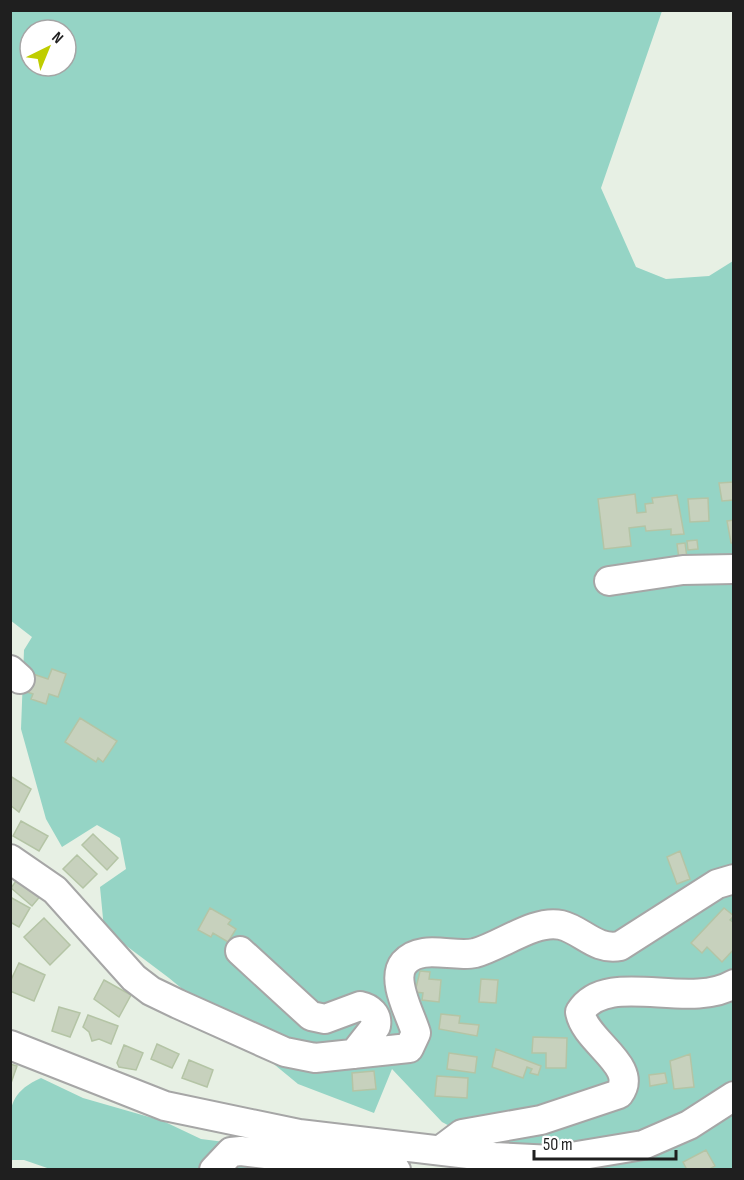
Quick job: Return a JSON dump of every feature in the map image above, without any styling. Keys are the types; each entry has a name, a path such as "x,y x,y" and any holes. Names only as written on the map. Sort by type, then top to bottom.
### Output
{"street":[{"path":"609,581 683,570 734,569"},
{"path":"10,859 55,890 134,978 151,991 285,1052 315,1058 406,1050 416,1039 416,1033 400,983 405,962 417,954 472,954 501,945 528,929 545,924 561,925 601,946 620,946 717,884 734,879"},
{"path":"240,951 311,1016 325,1020 360,1006 370,1009 377,1021 376,1026 354,1054"},
{"path":"444,1159 462,1134 541,1120 619,1094 625,1086 625,1074 595,1040 581,1018 580,1012 594,996 615,991 700,995 722,991 734,984"},
{"path":"10,1044 165,1106 299,1134 444,1159 494,1157 553,1160 600,1154 643,1145 689,1125 734,1096"},
{"path":"213,1170 231,1152 242,1151 396,1170"}],"shaded area":[{"path":"10,11 662,11 601,188 636,267 666,279 709,276 733,261 733,1169 530,1169 442,1122 392,1069 374,1113 298,1084 169,978 104,929 100,887 126,869 120,838 97,825 62,847 46,819 21,729 24,650 32,637 10,620"},
{"path":"41,1078 83,1098 163,1121 201,1139 248,1145 290,1169 53,1170 24,1160 11,1160 10,1122 13,1102 28,1085"}],"building":[{"path":"734,482 734,500 722,501 719,483"},
{"path":"635,494 637,513 646,512 645,504 653,503 652,498 677,495 684,534 671,535 671,529 646,531 645,526 629,528 631,546 604,549 598,499"},
{"path":"708,498 709,521 690,522 688,499"},
{"path":"734,520 734,543 731,543 727,521"},
{"path":"697,540 698,549 688,550 687,541"},
{"path":"685,543 687,558 679,559 677,544"},
{"path":"52,669 66,674 58,697 49,694 46,704 31,699 33,694 27,692 33,674 48,679"},
{"path":"80,718 117,741 103,762 98,758 96,762 65,742"},
{"path":"10,776 31,789 19,812 10,805"},
{"path":"21,821 48,836 39,851 13,836"},
{"path":"93,834 118,858 107,870 82,845"},
{"path":"680,851 690,879 677,884 667,857"},
{"path":"77,855 97,874 83,888 63,869"},
{"path":"19,877 43,893 32,906 11,888"},
{"path":"10,897 30,908 19,927 10,922"},
{"path":"210,908 231,920 228,924 236,929 228,942 213,933 211,937 198,930"},
{"path":"724,908 734,916 730,920 734,923 734,949 722,962 707,947 702,953 691,943"},
{"path":"44,918 70,945 50,965 24,937"},
{"path":"19,963 45,975 34,1001 10,991 10,982"},
{"path":"420,971 430,972 429,979 441,980 439,1002 422,1000 423,993 415,992"},
{"path":"481,979 498,980 496,1003 479,1002"},
{"path":"104,980 131,995 119,1017 94,999"},
{"path":"59,1007 80,1013 70,1037 52,1031"},
{"path":"441,1014 460,1016 459,1023 479,1025 477,1036 439,1029"},
{"path":"88,1015 118,1026 111,1044 99,1039 92,1041 89,1032 83,1027"},
{"path":"533,1037 567,1038 566,1068 546,1068 546,1053 532,1053"},
{"path":"157,1044 179,1054 172,1068 151,1059"},
{"path":"124,1045 143,1053 136,1070 119,1067 117,1063"},
{"path":"496,1049 541,1066 538,1075 530,1073 532,1069 527,1067 523,1078 492,1067"},
{"path":"449,1053 477,1057 475,1073 447,1069"},
{"path":"690,1054 694,1087 674,1089 670,1061"},
{"path":"189,1060 213,1070 207,1087 182,1078"},
{"path":"10,1064 17,1066 10,1086"},
{"path":"374,1071 376,1089 353,1091 352,1073"},
{"path":"665,1073 667,1083 650,1086 649,1075"},
{"path":"437,1076 468,1078 467,1098 435,1096"},
{"path":"706,1150 715,1166 708,1170 687,1170 683,1162"}]}
